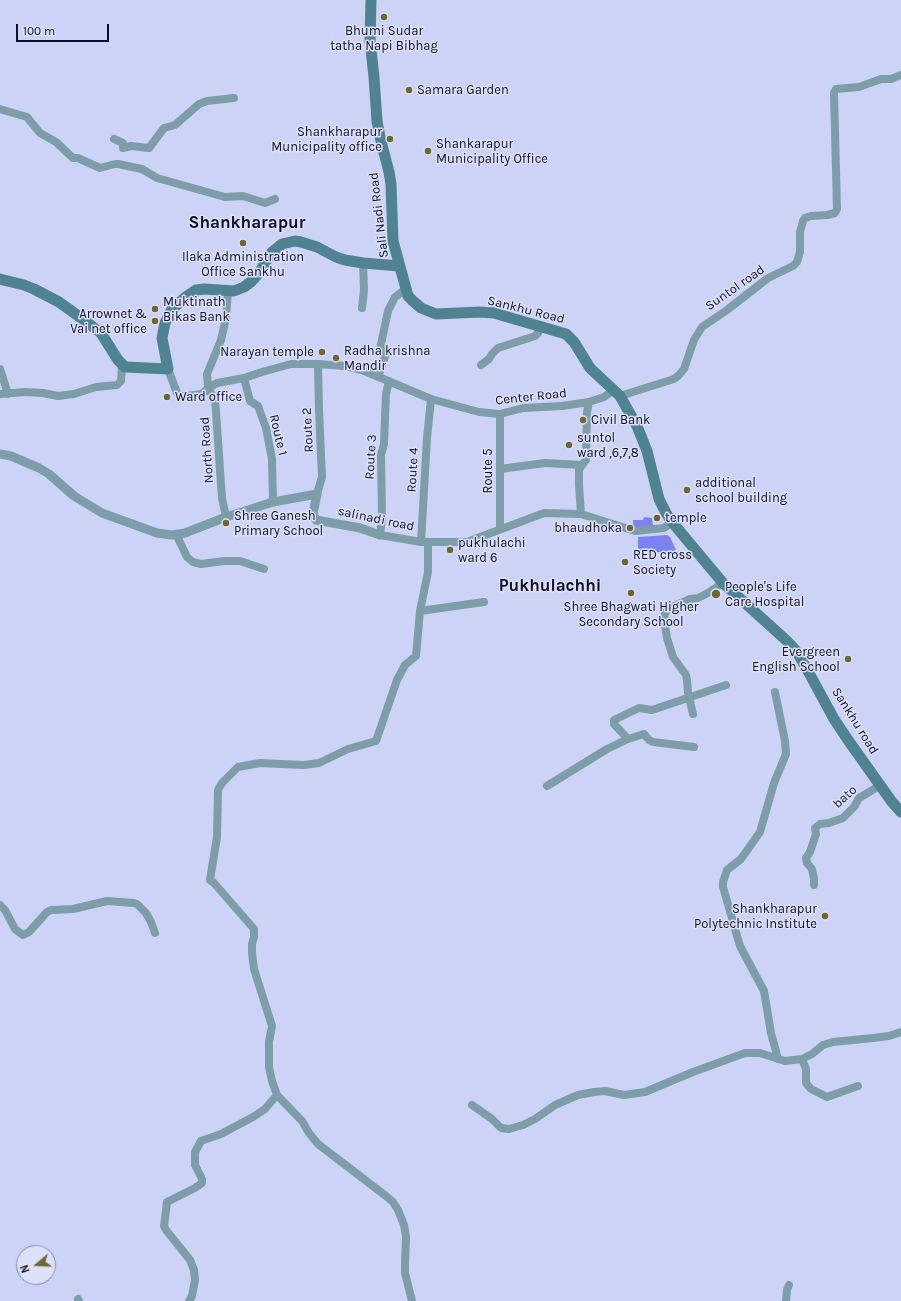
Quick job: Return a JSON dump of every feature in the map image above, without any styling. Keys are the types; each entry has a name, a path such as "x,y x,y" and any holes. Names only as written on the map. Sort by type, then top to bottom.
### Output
{"main road":[{"name":"Sali Nadi Road","path":"168,369 162,338 165,323 172,309 196,290 204,289 228,291 240,289 248,284 259,272 271,253 282,244 289,242 301,242 317,247 336,257 363,263 400,266 393,241 389,172 377,121 370,41 371,0"},
{"name":"Sankhu Road","path":"400,266 408,296 429,312 441,314 480,312 494,314 566,334 574,342 590,368 617,393 637,426 647,451 659,499 672,522"},
{"path":"0,279 34,289 59,302 89,323 101,333 122,365 129,368 168,369"},
{"name":"Sankhu road","path":"672,522 723,583 787,641 797,652 844,735 892,802 901,812"}],"street":[{"name":"Suntol road","path":"617,393 674,379 684,369 694,340 702,327 727,310 765,280 793,266 797,262 800,252 800,232 803,221 811,216 835,213 837,209 834,93 836,89 859,87 881,79 891,79 901,75"},
{"path":"114,139 123,143 123,148 131,146 149,148 164,128 175,125 199,104 208,101 234,98"},
{"path":"0,109 27,117 40,133 56,142 73,158 78,158 100,168 118,164 142,169 157,178 225,197 243,196 265,203 275,199"},
{"path":"362,308 364,290 363,263"},
{"path":"378,377 387,351 380,349 388,311 394,297 406,289"},
{"name":"North Road","path":"226,517 220,477 215,400 208,388 207,374 221,340 226,318 228,291"},
{"path":"481,365 489,359 498,348 535,336 538,333 539,327"},
{"name":"Center Road","path":"168,369 177,393 180,396 199,395 217,382 244,378 284,365 318,364 345,366 362,370 431,399 480,412 500,414 523,408 562,406 589,402 617,393"},
{"name":"Route 2","path":"317,494 322,477 318,364"},
{"path":"0,369 4,394 25,392 58,396 74,394 96,387 117,385 121,381 122,365"},
{"name":"Route 1","path":"244,378 250,401 258,406 266,428 272,459 273,502"},
{"name":"Route 3","path":"380,535 382,518 381,455 384,444 386,394 389,381"},
{"name":"Route 4","path":"277,1095 269,1067 269,1042 272,1026 254,969 252,944 254,929 210,880 217,837 218,790 224,780 238,767 260,763 304,765 319,763 348,749 370,744 376,740 397,680 405,665 416,656 420,611 428,572 425,542 426,438 431,399"},
{"path":"581,514 579,469 586,460 587,412 589,402"},
{"name":"Route 5","path":"500,414 500,529"},
{"path":"0,454 11,456 39,468 74,496 102,513 157,533 172,535 184,533 226,517 273,502 317,494"},
{"path":"500,469 545,462 582,465"},
{"name":"salinadi road","path":"317,494 313,514 316,520 360,528 380,535 425,542 468,542 544,512 581,514 635,531 664,528 672,522"},
{"path":"176,534 188,557 193,562 201,564 224,561 240,561 264,569"},
{"path":"693,714 686,675 673,657 667,638 664,619 665,613 668,609 690,599 698,598 723,583"},
{"path":"420,611 484,602"},
{"path":"628,739 614,724 614,720 639,708 652,710 726,685"},
{"path":"775,692 785,741 786,754 774,782 760,832 741,860 727,870 725,873 723,887 740,946 764,991 771,1033 778,1059"},
{"path":"546,786 607,749 628,739 644,734 648,740 653,742 694,747"},
{"name":"bato","path":"814,885 812,869 807,863 806,858 810,852 816,834 815,828 820,824 829,823 843,818 854,807 859,798 881,785"},
{"path":"0,905 5,910 15,929 23,935 29,932 47,912 51,910 73,909 107,901 134,902 146,913 155,934"},
{"path":"472,1105 492,1119 501,1128 509,1129 523,1125 555,1105 578,1095 605,1091 624,1095 645,1092 711,1064 745,1053 760,1053 785,1061 802,1058 812,1054 823,1045 834,1042 889,1036 901,1032"},
{"path":"802,1058 806,1069 806,1083 811,1089 827,1097 858,1086"},
{"path":"190,1301 195,1280 194,1270 190,1260 164,1226 167,1202 202,1183 202,1178 195,1165 195,1152 201,1142 221,1134 265,1109 277,1095 302,1121 318,1144 393,1202 404,1225 406,1236 404,1264 412,1301"},
{"path":"786,1301 789,1285"}],"shaded area":[{"path":"644,517 652,518 653,526 633,528 633,520 643,520"},
{"path":"667,535 670,537 676,550 671,552 638,552 638,537"}],"place":[{"name":"Bhumi Sudar tatha Napi Bibhag","path":"384,17"},
{"name":"Samara Garden","path":"409,90"},
{"name":"Shankharapur Municipality office","path":"390,139"},
{"name":"Shankarapur Municipality Office","path":"428,151"},
{"name":"Ilaka Administration Office Sankhu","path":"243,243"},
{"name":"Muktinath Bikas Bank","path":"155,309"},
{"name":"Arrownet & Vai net office","path":"155,321"},
{"name":"Narayan temple","path":"322,352"},
{"name":"Radha krishna Mandir","path":"336,358"},
{"name":"Ward office","path":"167,397"},
{"name":"Civil Bank","path":"583,420"},
{"name":"suntol ward ,6,7,8","path":"569,445"},
{"name":"additional school building","path":"687,490"},
{"name":"temple","path":"657,518"},
{"name":"Shree Ganesh Primary School","path":"226,523"},
{"name":"bhaudhoka","path":"630,528"},
{"name":"pukhulachi ward 6","path":"450,550"},
{"name":"RED cross Society","path":"625,562"},
{"name":"Shree Bhagwati Higher Secondary School","path":"631,593"},
{"name":"People's Life Care Hospital","path":"716,594"},
{"name":"Evergreen English School","path":"848,659"},
{"name":"Shankharapur Polytechnic Institute","path":"825,916"}],"district":[{"name":"Shankharapur","path":"247,223"},
{"name":"Pukhulachhi","path":"550,586"}]}
